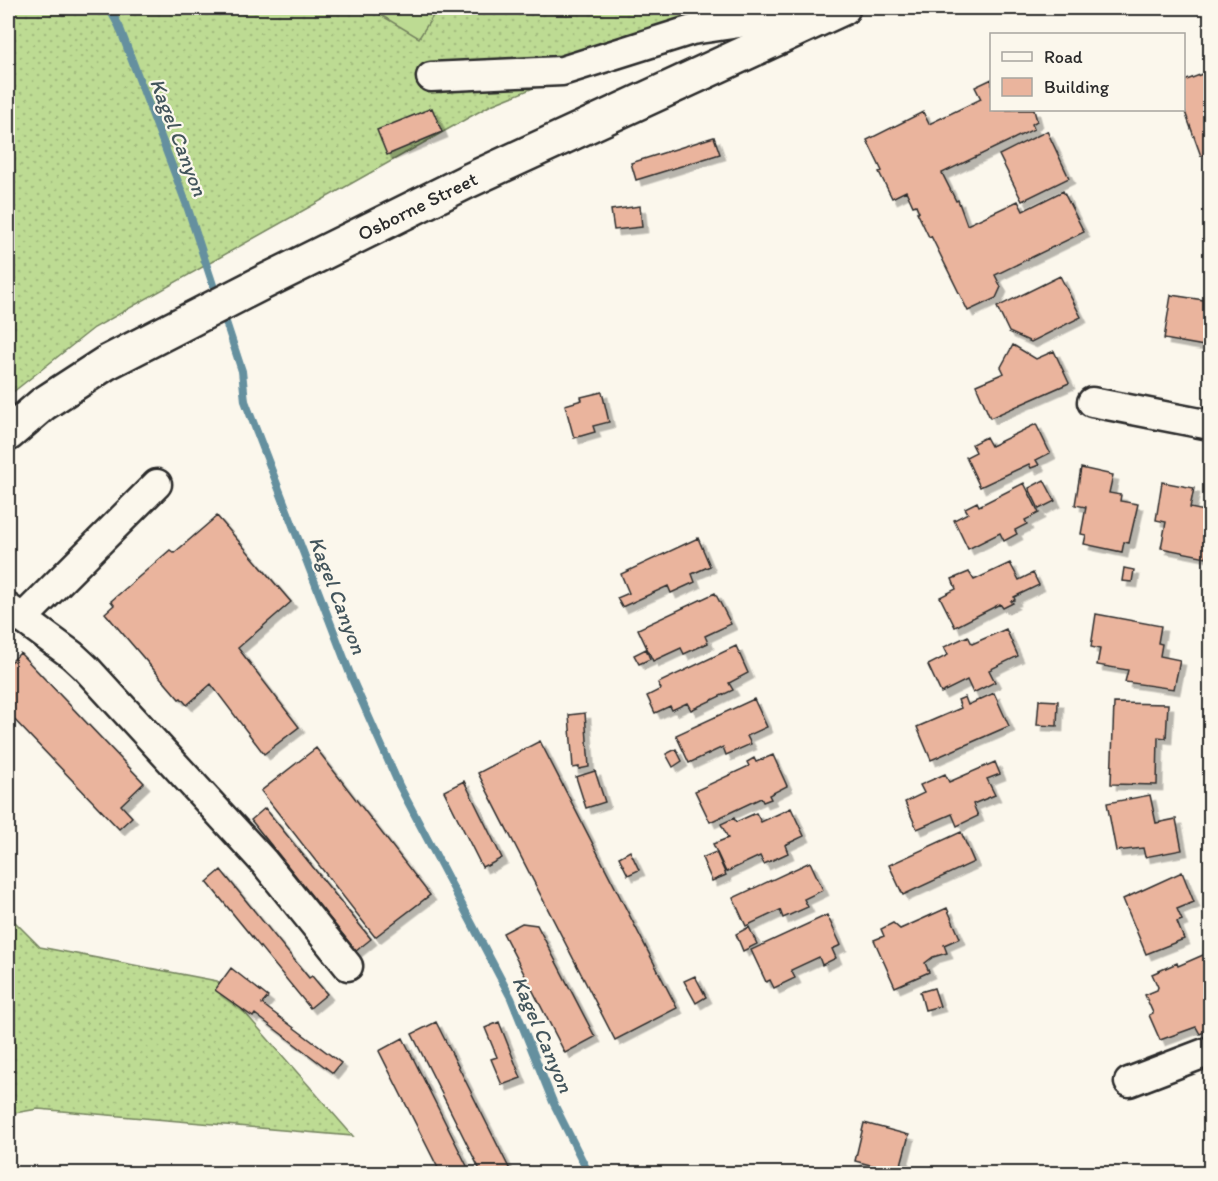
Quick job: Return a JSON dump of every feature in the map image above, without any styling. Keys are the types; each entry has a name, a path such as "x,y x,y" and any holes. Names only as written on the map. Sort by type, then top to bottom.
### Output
{"main road":[{"name":"Osborne Street","path":"8,434 44,404 106,363 260,284 468,181 843,8"}],"street":[{"path":"431,77 562,71 692,30 746,22 808,24"},
{"path":"1092,402 1210,425"},
{"path":"157,484 15,614 72,655 86,668 264,861 348,966"},
{"path":"1129,1082 1210,1051"}],"green space":[{"path":"8,8 734,8 491,105 94,328 8,396"},
{"path":"369,8 438,8 419,38"},
{"path":"8,915 40,947 217,981 353,1136 38,1109 8,1114"}],"building":[{"path":"1210,71 1210,152 1201,156 1185,111 1185,81"},
{"path":"990,80 990,111 1034,111 1037,121 1032,124 1034,129 942,173 956,201 958,200 967,225 1018,201 1023,211 1063,191 1084,232 995,275 1001,287 996,298 968,311 931,236 929,237 916,205 913,206 906,191 892,198 867,140 923,112 929,124 981,99 975,87"},
{"path":"432,108 442,132 387,155 377,130"},
{"path":"1047,131 1069,178 1022,201 999,155"},
{"path":"714,137 720,154 636,180 631,163"},
{"path":"640,206 642,227 614,230 611,210"},
{"path":"1060,276 1081,317 1031,342 1009,332 997,307"},
{"path":"1171,295 1210,301 1210,347 1164,339"},
{"path":"1013,345 1036,359 1054,351 1069,383 990,418 976,385 1004,373 1001,367"},
{"path":"602,392 609,422 593,426 595,432 574,438 565,405 582,400 581,397"},
{"path":"1036,424 1050,453 1036,460 1039,465 1031,468 1029,464 980,487 966,457 976,452 972,444 986,437 991,446"},
{"path":"1081,468 1113,475 1109,493 1121,495 1120,501 1138,504 1129,543 1124,542 1122,552 1084,544 1086,535 1081,534 1086,507 1075,505"},
{"path":"1044,480 1055,501 1039,509 1029,488"},
{"path":"1162,482 1194,488 1190,508 1210,512 1210,550 1206,557 1161,548 1166,522 1156,520"},
{"path":"1024,483 1039,513 1025,520 1027,524 1015,530 1017,534 1004,541 1000,533 968,549 954,520 968,513 965,508 977,502 979,506"},
{"path":"217,516 291,602 238,648 299,727 264,754 211,684 187,705 181,698 179,699 105,613 114,605 111,601 170,550 174,553"},
{"path":"698,538 710,566 692,574 695,582 671,593 668,586 622,607 617,598 629,593 621,574"},
{"path":"1010,563 1019,580 1033,573 1039,585 1014,597 1015,600 1011,601 1013,603 1003,608 1000,604 955,627 940,597 956,589 952,579 969,572 974,580"},
{"path":"1124,568 1134,570 1132,582 1122,581"},
{"path":"715,593 731,624 705,636 708,643 684,654 681,648 653,661 638,629"},
{"path":"1096,614 1161,626 1158,643 1162,644 1160,656 1180,660 1174,689 1125,682 1128,670 1097,665 1100,649 1091,647"},
{"path":"1006,629 1018,656 989,670 995,682 973,693 967,680 941,693 928,665 948,655 944,647 968,636 972,644"},
{"path":"736,646 748,673 729,683 733,690 691,710 687,703 672,710 670,706 655,713 647,696 661,689 658,683"},
{"path":"646,649 650,659 639,664 634,655"},
{"path":"20,653 144,783 121,805 132,817 119,829 8,713 8,665"},
{"path":"994,693 1009,726 931,760 917,727 961,708 958,700 965,697 968,705"},
{"path":"754,699 767,727 747,736 751,744 726,755 723,747 689,763 676,735"},
{"path":"1039,700 1058,701 1057,726 1037,725"},
{"path":"1114,703 1168,704 1166,738 1158,737 1157,785 1111,784"},
{"path":"585,713 589,767 579,769 579,767 573,768 569,715"},
{"path":"540,741 677,1008 615,1040 478,773"},
{"path":"316,748 430,895 375,937 261,791"},
{"path":"676,749 682,761 673,767 666,754"},
{"path":"773,755 787,786 769,795 771,799 763,802 761,798 710,822 695,791 749,766 747,762 754,758 756,762"},
{"path":"995,762 1000,774 987,779 995,795 973,804 978,816 957,826 952,814 917,829 905,802 924,793 920,785 945,774 949,782"},
{"path":"595,771 605,802 586,808 576,777"},
{"path":"464,781 502,858 487,866 482,867 444,791"},
{"path":"1150,795 1156,823 1176,819 1182,850 1145,857 1143,848 1116,851 1107,803"},
{"path":"265,808 371,939 356,951 251,820"},
{"path":"791,808 804,836 785,845 788,853 764,864 760,856 726,872 713,844 728,838 721,824 734,818 736,822 756,813 761,822"},
{"path":"961,832 974,862 903,895 889,865"},
{"path":"630,851 639,870 628,875 619,857"},
{"path":"716,852 726,875 712,881 702,858"},
{"path":"810,862 823,890 804,899 808,907 783,918 780,910 746,926 733,898"},
{"path":"221,870 309,978 312,976 327,994 310,1008 207,882"},
{"path":"1182,872 1194,902 1177,909 1182,920 1177,922 1184,939 1146,954 1123,899"},
{"path":"947,908 960,938 944,945 947,953 933,957 925,963 929,972 895,987 874,940 884,936 881,929 893,923 900,929"},
{"path":"827,915 841,945 832,949 836,958 822,965 819,957 791,970 795,978 774,988 770,980 766,982 751,950"},
{"path":"522,923 537,925 595,1037 565,1053 503,933"},
{"path":"749,927 757,944 743,951 736,934"},
{"path":"1210,952 1210,988 1206,990 1210,1000 1210,1020 1208,1021 1210,1029 1200,1034 1196,1027 1160,1040 1149,1015 1153,1013 1145,995 1157,990 1158,987 1152,974"},
{"path":"231,968 268,997 262,1004 341,1063 333,1073 255,1014 253,1017 215,990"},
{"path":"695,976 706,997 696,1003 684,981"},
{"path":"934,988 940,1006 925,1010 920,992"},
{"path":"436,1022 512,1174 482,1174 412,1034"},
{"path":"499,1022 521,1078 502,1085 491,1059 497,1057 485,1028"},
{"path":"403,1038 471,1174 441,1174 379,1051"},
{"path":"864,1123 909,1135 899,1172 895,1171 894,1174 885,1171 886,1169 855,1161"}],"waterway":[{"name":"Kagel Canyon","path":"109,8 119,26 186,203 217,297"},
{"name":"Kagel Canyon","path":"222,310 242,371 245,401 352,679 399,785 511,998 553,1102 589,1174"}]}
